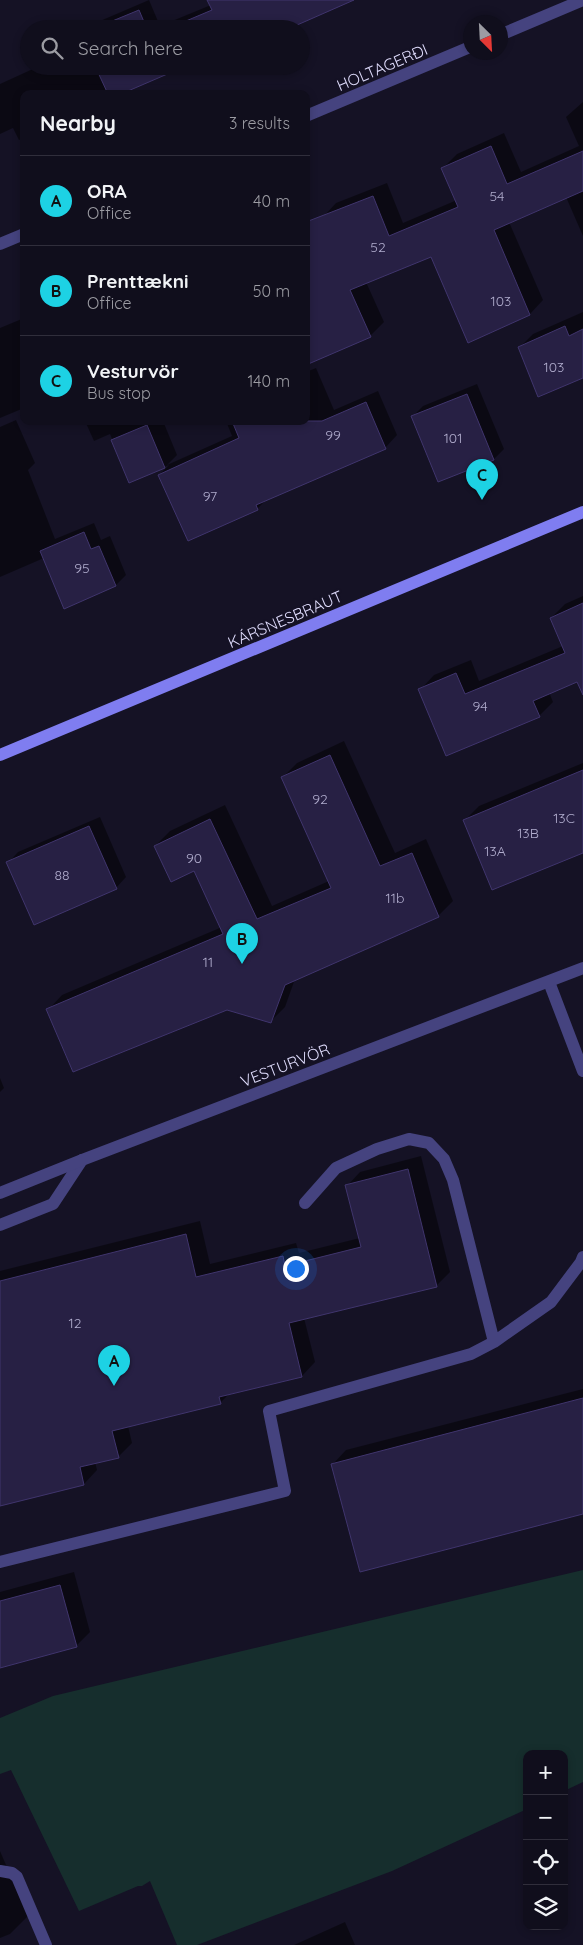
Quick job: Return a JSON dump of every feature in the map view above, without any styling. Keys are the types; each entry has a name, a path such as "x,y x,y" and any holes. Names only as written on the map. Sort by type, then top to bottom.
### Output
{"street":[{"path":"508,32 583,0"},
{"name":"HOLTAGERÐI","path":"310,114 463,50"},
{"path":"0,244 20,236"},
{"name":"KÁRSNESBRAUT","path":"0,755 583,512"},
{"name":"VESTURVÖR","path":"0,1193 583,968"},
{"path":"549,982 583,1071"},
{"path":"305,1203 336,1168 376,1149 409,1139 429,1142 444,1159 453,1180 494,1342"},
{"path":"0,1225 53,1204 82,1160"},
{"path":"0,1562 285,1491 269,1411 471,1354 494,1342 551,1302 583,1257"},
{"path":"0,1870 12,1873 18,1878 46,1945"}],"green space":[{"path":"583,1570 583,1782 568,1789 568,1750 523,1750 523,1811 392,1871 197,1945 177,1945 150,1881 79,1911 11,1770 0,1774 0,1718 53,1696"}],"building":[{"path":"207,0 354,0 308,20 188,20 212,10"},
{"path":"139,10 143,20 115,20"},
{"path":"99,75 165,75 130,90 106,90"},
{"path":"491,146 507,184 583,151 583,191 494,230 530,315 468,343 431,257 350,290 371,337 310,363 310,220 373,196 389,236 458,207 441,168"},
{"path":"565,326 569,336 583,329 583,378 538,397 518,347"},
{"path":"467,394 494,460 438,482 411,416"},
{"path":"366,402 386,449 256,505 258,510 188,541 158,475 239,438 234,425 310,425 310,421 322,421"},
{"path":"147,425 165,468 129,483 111,440"},
{"path":"84,532 91,549 99,546 116,586 64,609 40,551"},
{"path":"583,603 583,695 577,682 533,701 540,717 446,756 418,689 456,673 465,694 565,653 550,618"},
{"path":"330,755 380,866 412,853 439,917 285,985 271,1023 227,1010 73,1072 46,1009 223,934 194,871 171,882 154,846 210,819 257,919 331,888 281,777"},
{"path":"583,770 583,853 492,890 463,820"},
{"path":"89,826 117,889 34,925 6,862"},
{"path":"408,1169 437,1287 289,1323 302,1377 219,1397 221,1404 112,1431 119,1458 80,1467 84,1485 0,1506 0,1281 186,1234 196,1277 283,1256 285,1266 361,1247 345,1185"},
{"path":"583,1398 583,1514 360,1572 331,1464"},
{"path":"60,1585 77,1647 0,1668 0,1601"}],"place":[{"name":"Vesturvör","path":"482,500"},
{"name":"Prenttækni","path":"242,964"},
{"name":"ORA","path":"114,1386"}]}
